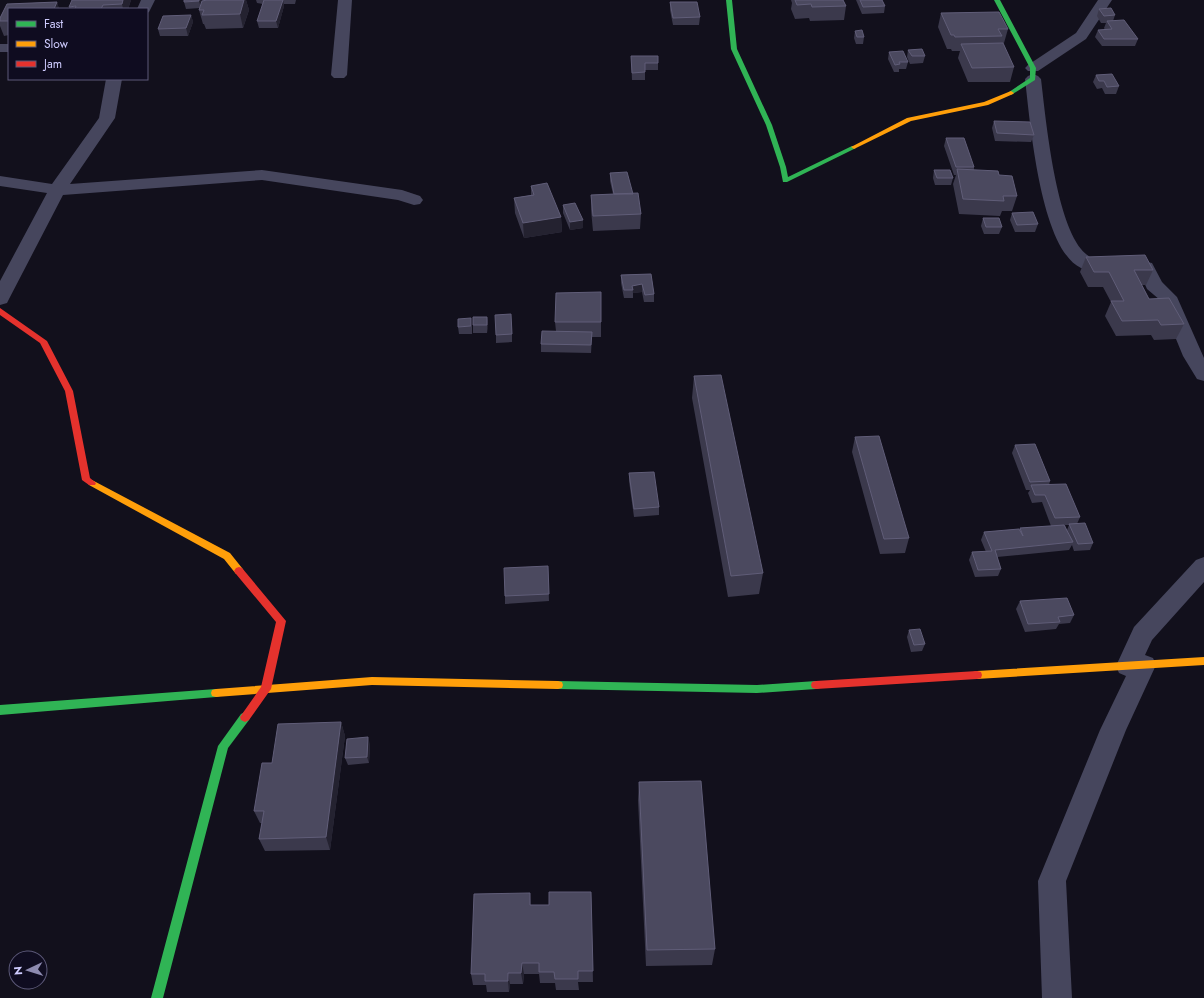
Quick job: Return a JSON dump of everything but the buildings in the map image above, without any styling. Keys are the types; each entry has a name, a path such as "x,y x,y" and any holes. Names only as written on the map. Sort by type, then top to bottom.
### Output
{"street":[{"path":"339,75 345,0"},
{"path":"728,0 734,50 769,125 785,181 908,118 986,104 1013,92 1033,73 1081,36 1105,0"},
{"path":"997,0 1033,73 1049,187 1056,214 1068,245 1086,264 1136,264 1146,267 1154,285 1168,297 1193,356 1204,374"},
{"path":"0,299 57,190 107,118 114,80"},
{"path":"0,181 57,190 262,175 402,195 414,200"},
{"path":"0,311 44,341 69,391 86,480 227,556 281,621 266,689 223,746 157,998"},
{"path":"1057,998 1052,881 1113,730 1136,666 1144,634 1204,566"},
{"path":"0,710 372,681 757,689 1136,666 1204,660"}],"traffic: fast":[{"path":"729,0 734,49 769,125 783,167 785,181 854,147"},
{"path":"997,0 1033,68 1033,79 1011,93"},
{"path":"558,685 757,689 816,685"},
{"path":"0,710 216,693"},
{"path":"157,998 223,746 245,717"}],"traffic: slow":[{"path":"854,147 909,119 986,104 1011,93"},
{"path":"92,483 227,556 239,571"},
{"path":"977,675 1204,661"},
{"path":"216,693 372,681 558,685"}],"traffic: jam":[{"path":"0,311 43,341 69,391 86,480 92,483"},
{"path":"239,571 281,621 266,689 245,717"},
{"path":"816,685 977,675"}]}
